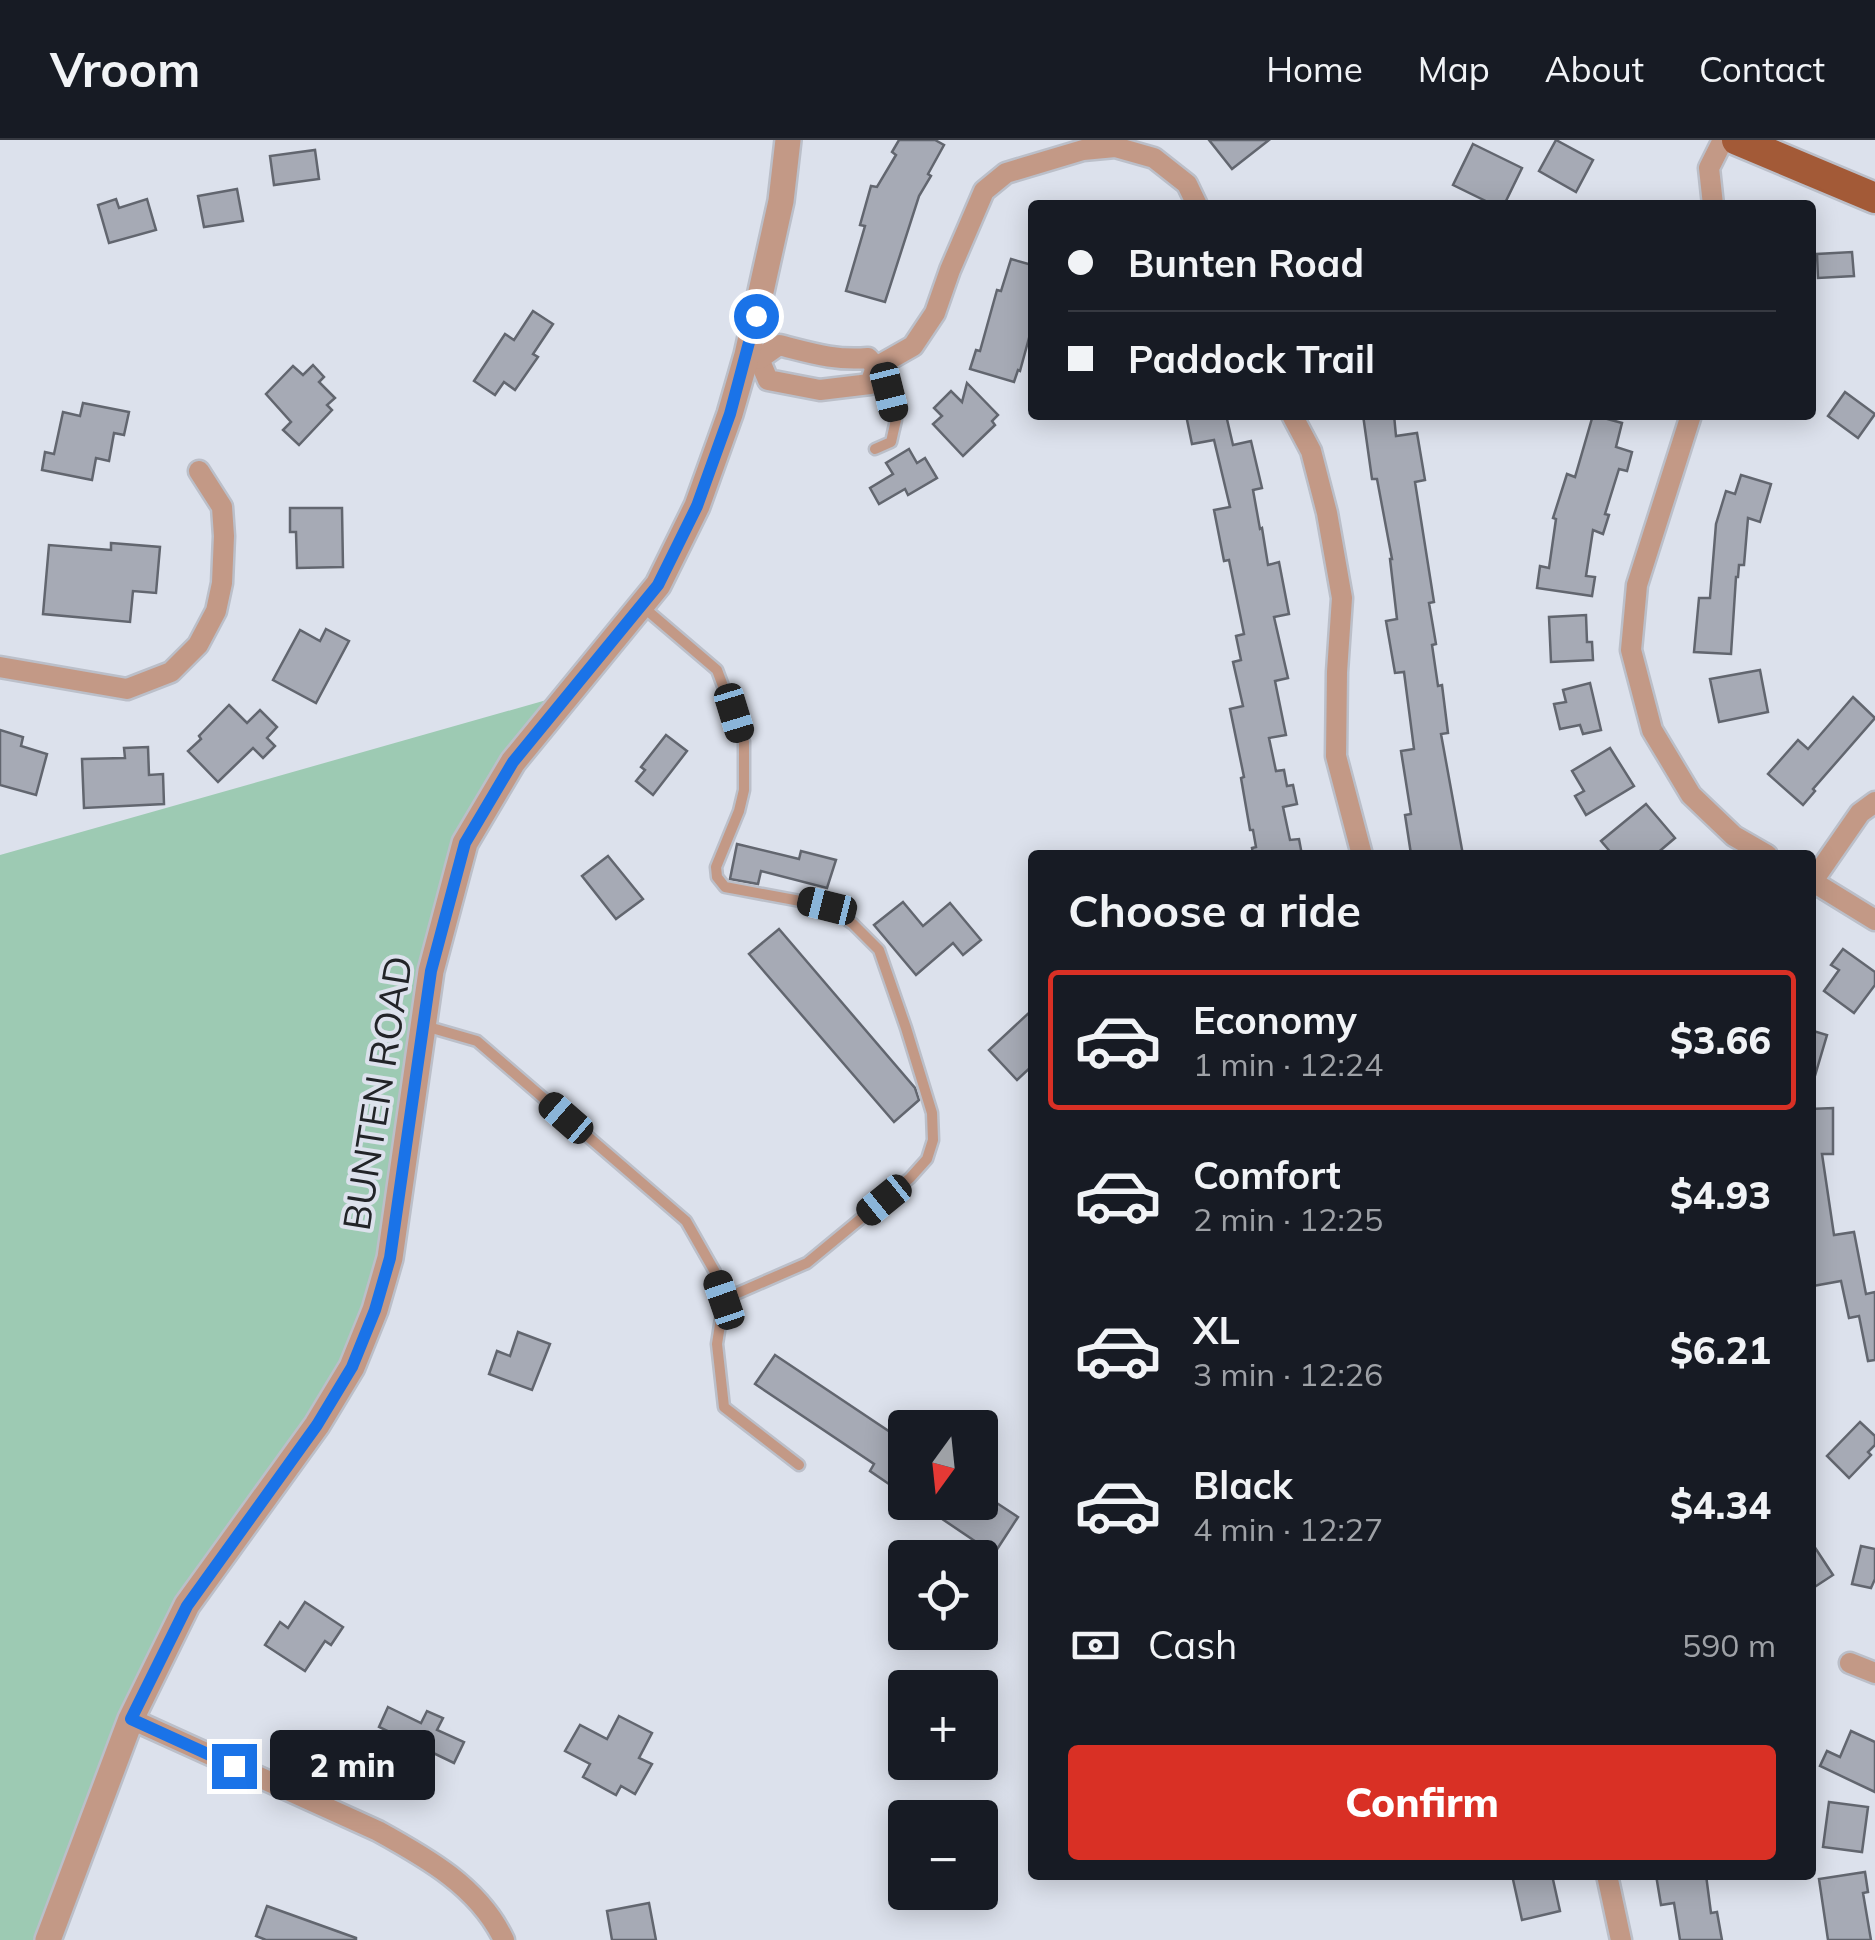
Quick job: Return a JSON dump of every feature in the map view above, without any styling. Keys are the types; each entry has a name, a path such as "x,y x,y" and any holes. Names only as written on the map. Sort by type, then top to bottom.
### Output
{"main road":[{"path":"1737,140 1875,198"}],"street":[{"name":"BUNTEN ROAD","path":"48,1940 131,1719 187,1606 317,1425 352,1367 390,1258 431,971 465,843 513,762 658,585 697,506 753,357 788,140"},
{"path":"1712,200 1709,168 1722,140"},
{"path":"879,366 868,358 836,358 780,344 753,357 768,380 820,390 870,384 879,366 913,346 935,313 984,190 1006,173 1083,150 1114,147 1154,158 1187,184 1195,200"},
{"path":"836,358 836,388"},
{"path":"1295,420 1311,451 1342,598 1336,756 1361,850"},
{"path":"1689,420 1636,585 1631,650 1652,730 1691,795 1734,836 1758,850"},
{"path":"0,667 126,689 172,672 198,645 216,611 222,582 222,507 199,471"},
{"path":"1816,875 1860,814 1875,802"},
{"path":"1816,885 1875,920"},
{"path":"1850,1663 1875,1673"},
{"path":"131,1719 416,1852 476,1898 504,1940"},
{"path":"1608,1880 1621,1940"}],"lane":[{"path":"876,449 891,442 896,420 879,366"},
{"path":"642,606 717,670 744,742 744,790 720,851 717,877 725,886 827,906 853,924 879,950 932,1114 933,1140 927,1160 910,1178 806,1263 724,1300"},
{"path":"424,1026 477,1041 686,1220 715,1272 724,1300 717,1344 724,1407 799,1464"}],"green space":[{"path":"557,697 454,835 402,1218 334,1380 251,1498 136,1736 44,1940 0,1940 0,855"}],"building":[{"path":"899,140 935,140 944,145 919,196 885,302 846,291 865,226 860,225 871,186 877,187 896,155 892,152"},
{"path":"1209,140 1269,140 1232,169"},
{"path":"1556,140 1593,160 1576,192 1539,171"},
{"path":"1473,144 1522,168 1506,200 1484,200 1453,185"},
{"path":"315,150 319,179 274,185 270,156"},
{"path":"237,189 243,221 204,227 198,196"},
{"path":"116,199 119,208 147,199 156,230 109,243 98,205"},
{"path":"1852,252 1854,276 1818,278 1817,254"},
{"path":"1011,259 1028,264 1028,342 1014,382 970,369 976,350 980,351 997,290 1001,291"},
{"path":"533,311 553,324 533,354 538,357 515,390 504,382 495,395 474,381 505,334 514,340"},
{"path":"313,365 324,377 319,382 335,398 327,405 332,410 299,445 283,430 291,422 266,394 293,366 303,375"},
{"path":"967,383 998,415 992,421 995,425 963,456 933,424 942,416 934,408 951,391 962,402"},
{"path":"1845,392 1875,414 1858,438 1828,416"},
{"path":"83,403 129,412 124,435 114,433 109,461 96,458 92,480 42,470 45,452 54,454 63,412 80,416"},
{"path":"1187,420 1227,420 1233,445 1251,441 1262,488 1253,490 1260,529 1268,565 1279,562 1289,614 1274,617 1288,678 1275,681 1286,735 1269,738 1276,771 1284,770 1287,786 1293,785 1297,804 1283,807 1290,840 1299,839 1301,850 1252,850 1256,847 1230,709 1243,706 1233,662 1241,660 1236,636 1244,634 1214,510 1230,507 1214,440 1192,444"},
{"path":"1364,420 1394,420 1396,436 1417,433 1425,480 1415,482 1434,602 1429,603 1436,644 1432,645 1448,733 1441,734 1462,850 1410,850 1405,815 1411,814 1401,751 1414,749 1404,672 1395,673 1386,621 1397,619 1392,559 1377,479 1372,479"},
{"path":"1592,420 1622,423 1616,447 1632,452 1627,471 1619,469 1603,534 1593,530 1586,576 1595,577 1592,596 1537,588 1540,566 1549,568 1556,519 1553,518 1567,474 1575,477"},
{"path":"909,449 917,463 925,458 937,478 908,495 905,489 879,504 870,488 893,474 886,463"},
{"path":"1741,475 1771,484 1760,522 1748,518 1744,565 1739,565 1736,577 1731,654 1694,652 1699,598 1710,598 1716,524 1726,491 1735,494"},
{"path":"290,508 342,508 343,567 297,568 296,532 290,532"},
{"path":"111,543 160,547 156,593 133,591 130,622 43,614 49,545 111,550"},
{"path":"1586,615 1587,642 1592,642 1593,660 1551,662 1549,617"},
{"path":"326,629 349,641 316,703 273,680 300,630 320,641"},
{"path":"1760,670 1768,712 1719,722 1710,679"},
{"path":"1590,683 1601,730 1583,734 1580,725 1560,729 1554,704 1566,702 1563,690"},
{"path":"1853,697 1875,718 1803,805 1768,774 1798,740 1808,749"},
{"path":"229,705 247,723 260,710 277,727 267,738 275,746 263,758 253,748 218,782 188,751"},
{"path":"0,730 23,737 21,746 47,754 36,795 0,785"},
{"path":"666,735 687,751 653,795 636,781 645,770 641,767"},
{"path":"148,747 149,775 163,774 164,804 84,808 82,759 125,758 124,748"},
{"path":"1610,748 1634,786 1586,815 1575,796 1584,791 1572,771"},
{"path":"1646,804 1675,838 1661,850 1609,850 1601,841"},
{"path":"737,844 799,859 801,851 836,860 827,888 761,871 758,884 730,879"},
{"path":"608,856 643,899 616,919 582,876"},
{"path":"903,902 923,926 950,903 981,940 963,955 953,943 916,975 874,925"},
{"path":"779,929 915,1088 919,1100 894,1122 749,954"},
{"path":"1843,949 1875,972 1875,985 1854,1013 1824,991 1839,970 1831,965"},
{"path":"1028,1014 1028,1070 1017,1080 989,1050"},
{"path":"1816,1032 1827,1035 1816,1072"},
{"path":"1833,1108 1833,1154 1822,1154 1834,1235 1854,1232 1866,1294 1875,1292 1875,1360 1868,1361 1859,1316 1849,1318 1841,1281 1816,1285 1816,1109"},
{"path":"518,1332 550,1344 532,1390 489,1374 497,1351 510,1356"},
{"path":"775,1355 888,1431 888,1483 870,1471 874,1464 755,1384"},
{"path":"1860,1422 1875,1436 1875,1445 1868,1452 1871,1455 1849,1478 1827,1456"},
{"path":"998,1504 1018,1517 998,1548 998,1540 973,1540 944,1520 998,1520"},
{"path":"1861,1546 1875,1549 1875,1579 1871,1588 1852,1584"},
{"path":"1816,1549 1833,1575 1816,1586"},
{"path":"305,1602 343,1627 331,1645 325,1641 305,1671 265,1645 280,1622 288,1628"},
{"path":"388,1707 421,1723 427,1711 443,1718 437,1730 464,1742 454,1763 379,1727"},
{"path":"619,1716 652,1733 639,1758 652,1764 635,1794 621,1786 616,1795 583,1777 590,1764 565,1751 580,1725 607,1739"},
{"path":"1851,1731 1875,1742 1875,1792 1820,1766 1827,1751 1840,1757"},
{"path":"1829,1802 1868,1807 1862,1852 1823,1847"},
{"path":"1865,1872 1868,1892 1863,1893 1871,1940 1828,1940 1819,1879"},
{"path":"1513,1880 1553,1880 1560,1911 1522,1920"},
{"path":"1657,1880 1707,1880 1711,1913 1717,1912 1722,1940 1680,1940 1674,1903 1661,1905"},
{"path":"649,1903 656,1940 612,1940 607,1911"},
{"path":"267,1906 356,1940 266,1940 256,1936"}],"route":[{"path":"234,1766 131,1719 187,1606 317,1425 352,1367 390,1258 431,971 465,843 513,762 658,585 697,506 730,414 756,316"}]}
